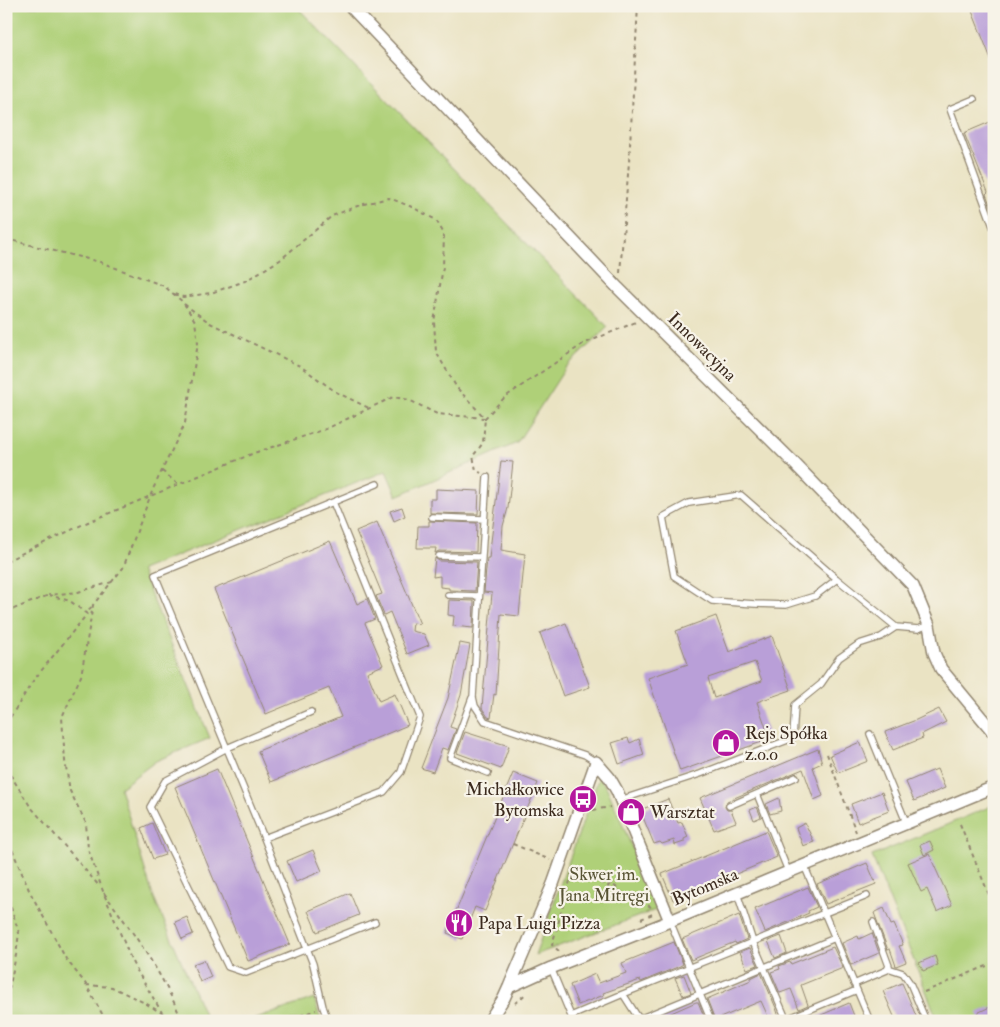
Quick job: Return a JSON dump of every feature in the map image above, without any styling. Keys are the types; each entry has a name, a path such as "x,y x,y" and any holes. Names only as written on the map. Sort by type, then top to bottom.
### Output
{"street":[{"name":"Innowacyjna","path":"350,6 618,288 794,463 913,586 929,625 934,653 941,669 994,734"},
{"path":"489,1021 509,987 560,864 596,762 609,777 621,802 670,921"},
{"name":"Bytomska","path":"509,987 551,968 670,921 994,787"}],"lane":[{"path":"974,99 950,109 994,229"},
{"path":"487,477 473,696 475,706 485,722 585,754 596,762"},
{"path":"328,1021 322,1008 313,964 277,871 155,575 377,484"},
{"path":"837,579 815,596 786,605 712,601 674,576 663,517 689,503 741,495 837,579 896,627 918,629 929,625"},
{"path":"264,838 384,792 401,772 420,717 333,502"},
{"path":"432,517 484,519"},
{"path":"439,556 482,557"},
{"path":"448,595 479,596"},
{"path":"621,802 793,738 795,705 821,684 839,658 859,644 881,637 896,627"},
{"path":"473,696 450,758 488,773"},
{"path":"311,712 227,748 165,781 150,807 228,967 246,973 375,922"},
{"path":"870,734 906,822"},
{"path":"729,806 796,777"},
{"path":"757,794 788,871"},
{"path":"804,865 870,1021"},
{"path":"737,893 753,942 785,1020 856,987 888,968"},
{"path":"551,968 572,1018 623,994 867,896"},
{"path":"670,921 711,1021"},
{"path":"873,922 889,966 888,968"},
{"path":"623,994 638,1020 835,938"},
{"path":"888,968 903,973 910,984 926,1021"}],"path":[{"path":"618,288 623,256 638,6"},
{"path":"172,293 183,297 211,293 246,281 280,260 332,216 360,205 389,198 412,206 436,220 444,234 443,267 434,322 436,352 457,388 485,418"},
{"path":"6,239 100,262 164,286 210,323 300,366 336,392 370,409"},
{"path":"6,724 33,681 123,568 150,497 185,423 198,343 195,321 182,302"},
{"path":"487,477 476,470 473,456 483,443 485,418 504,397 583,344 648,317"},
{"path":"6,561 88,522 254,453 326,430 393,397 408,400 437,414 485,418"},
{"path":"162,471 179,485"},
{"path":"6,612 50,595 78,592 112,582"},
{"path":"50,595 70,601 87,614"},
{"path":"92,605 82,676 62,717 65,761 70,791 86,823 88,849 102,890 133,964 167,1021"},
{"path":"827,754 857,832"},
{"path":"6,768 30,806 102,890 152,960 182,1021"},
{"path":"578,814 621,802"},
{"path":"960,824 994,907"},
{"path":"6,835 29,890 66,959 86,986 106,1021"},
{"path":"513,844 608,886 613,884 617,890 653,908 655,912 638,920"},
{"path":"562,954 552,945 574,870"},
{"path":"608,886 610,892 617,890"},
{"path":"6,892 19,933 6,1005"},
{"path":"924,992 994,963"},
{"path":"86,986 112,987 145,1003 175,1021"},
{"path":"515,1003 534,989"},
{"path":"285,1021 322,1008"}],"green space":[{"path":"6,6 296,6 608,327 566,367 517,443 397,496 386,471 141,570 210,738 156,761 120,788 152,893 207,1021 6,1021"},
{"name":"Skwer im. Jana Mitręgi","path":"599,777 607,788 658,909 535,955"},
{"path":"994,805 994,1021 938,1021 872,856"},
{"path":"314,998 321,1021 251,1021"}],"building":[{"path":"970,6 994,6 993,64"},
{"path":"990,122 994,130 994,215 986,194 988,192 964,133"},
{"path":"501,461 513,462 501,550 525,554 519,616 501,614 496,695 494,694 491,718 488,717 482,708 492,593 484,592"},
{"path":"436,489 479,491 478,514 430,513 430,499 436,499"},
{"path":"402,507 405,516 394,521 390,511"},
{"path":"429,521 477,523 476,552 439,551 435,553 436,548 417,548 418,526 429,526"},
{"path":"377,522 420,624 413,623 412,631 424,634 429,645 407,654 390,612 384,615 376,596 382,594 356,531"},
{"path":"330,541 357,604 367,599 375,619 365,623 383,665 367,672 379,701 395,694 408,725 271,782 258,751 341,717 329,688 266,714 214,589"},
{"path":"435,558 439,561 477,562 475,591 449,590 449,588 440,587 440,576 433,577"},
{"path":"449,600 474,601 473,628 453,626 454,616 448,615"},
{"path":"716,616 729,652 772,636 791,690 757,702 770,739 680,771 648,678 688,664 676,631","holes":["755,662 762,681 714,698 708,678"]},
{"path":"566,623 590,687 563,696 540,633"},
{"path":"460,643 470,645 461,695 450,727 456,729 448,750 442,748 433,772 421,768 448,698"},
{"path":"939,709 946,722 922,734 923,738 893,750 885,732"},
{"path":"465,732 509,746 501,769 457,753"},
{"path":"628,738 630,743 639,739 644,755 619,764 612,743"},
{"path":"860,742 868,761 838,773 830,755"},
{"path":"818,749 822,763 813,767 823,796 814,800 803,769 727,801 725,807 727,810 731,810 736,822 714,830 700,798"},
{"path":"217,769 290,944 248,961 175,787"},
{"path":"937,769 945,788 914,801 906,782"},
{"path":"513,773 538,783 485,911 475,907 462,939 447,933"},
{"path":"882,792 889,811 858,823 851,804"},
{"path":"779,798 781,811 770,814 766,804"},
{"path":"668,799 678,823 682,822 688,837 684,839 684,842 675,845 674,840 662,844 660,842 654,844 640,810"},
{"path":"757,807 761,817 754,820 750,810"},
{"path":"152,823 165,855 153,859 141,828"},
{"path":"805,823 814,842 803,846 796,828"},
{"path":"766,831 777,857 673,900 662,874"},
{"path":"930,841 934,850 924,855 920,845"},
{"path":"313,850 322,871 296,882 287,861"},
{"path":"929,854 952,905 937,912 927,889 921,892 908,863"},
{"path":"867,863 876,884 826,904 817,884"},
{"path":"808,887 817,907 808,911 809,913 765,932 755,909"},
{"path":"350,893 359,915 317,932 308,911"},
{"path":"884,908 891,925 894,924 903,945 899,946 906,962 896,966 874,913"},
{"path":"739,915 747,939 691,960 682,939"},
{"path":"187,917 193,934 182,939 175,922"},
{"path":"872,933 879,953 851,965 842,943 858,936 859,939"},
{"path":"781,936 787,953 775,958 768,941"},
{"path":"674,942 683,964 680,966 641,982 640,980 603,993 604,995 578,1005 570,985 595,974 599,983 626,973 622,963"},
{"path":"833,947 843,968 801,985 808,1005 799,1009 791,989 780,993 771,972 780,969 779,966 790,962 791,964"},
{"path":"750,948 758,965 747,969 740,952"},
{"path":"935,956 938,965 923,971 919,963"},
{"path":"204,960 211,977 200,982 193,964"},
{"path":"761,973 779,1017 777,1021 770,1021 761,1001 715,1020 707,999 751,980 751,978"},
{"path":"684,975 691,993 683,996 675,978"},
{"path":"902,983 918,1021 896,1021 883,991"},
{"path":"698,1002 706,1021 653,1021"},
{"path":"849,1003 856,1021 803,1021 802,1018 811,1014 812,1019"},
{"path":"990,1007 990,1009 994,1007 994,1021 980,1021 977,1013"}],"place":[{"name":"Rejs Spółka z.o.o","path":"726,743"},
{"name":"Michałkowice Bytomska","path":"583,799"},
{"name":"Warsztat","path":"631,812"},
{"name":"Papa Luigi Pizza","path":"459,923"}]}
